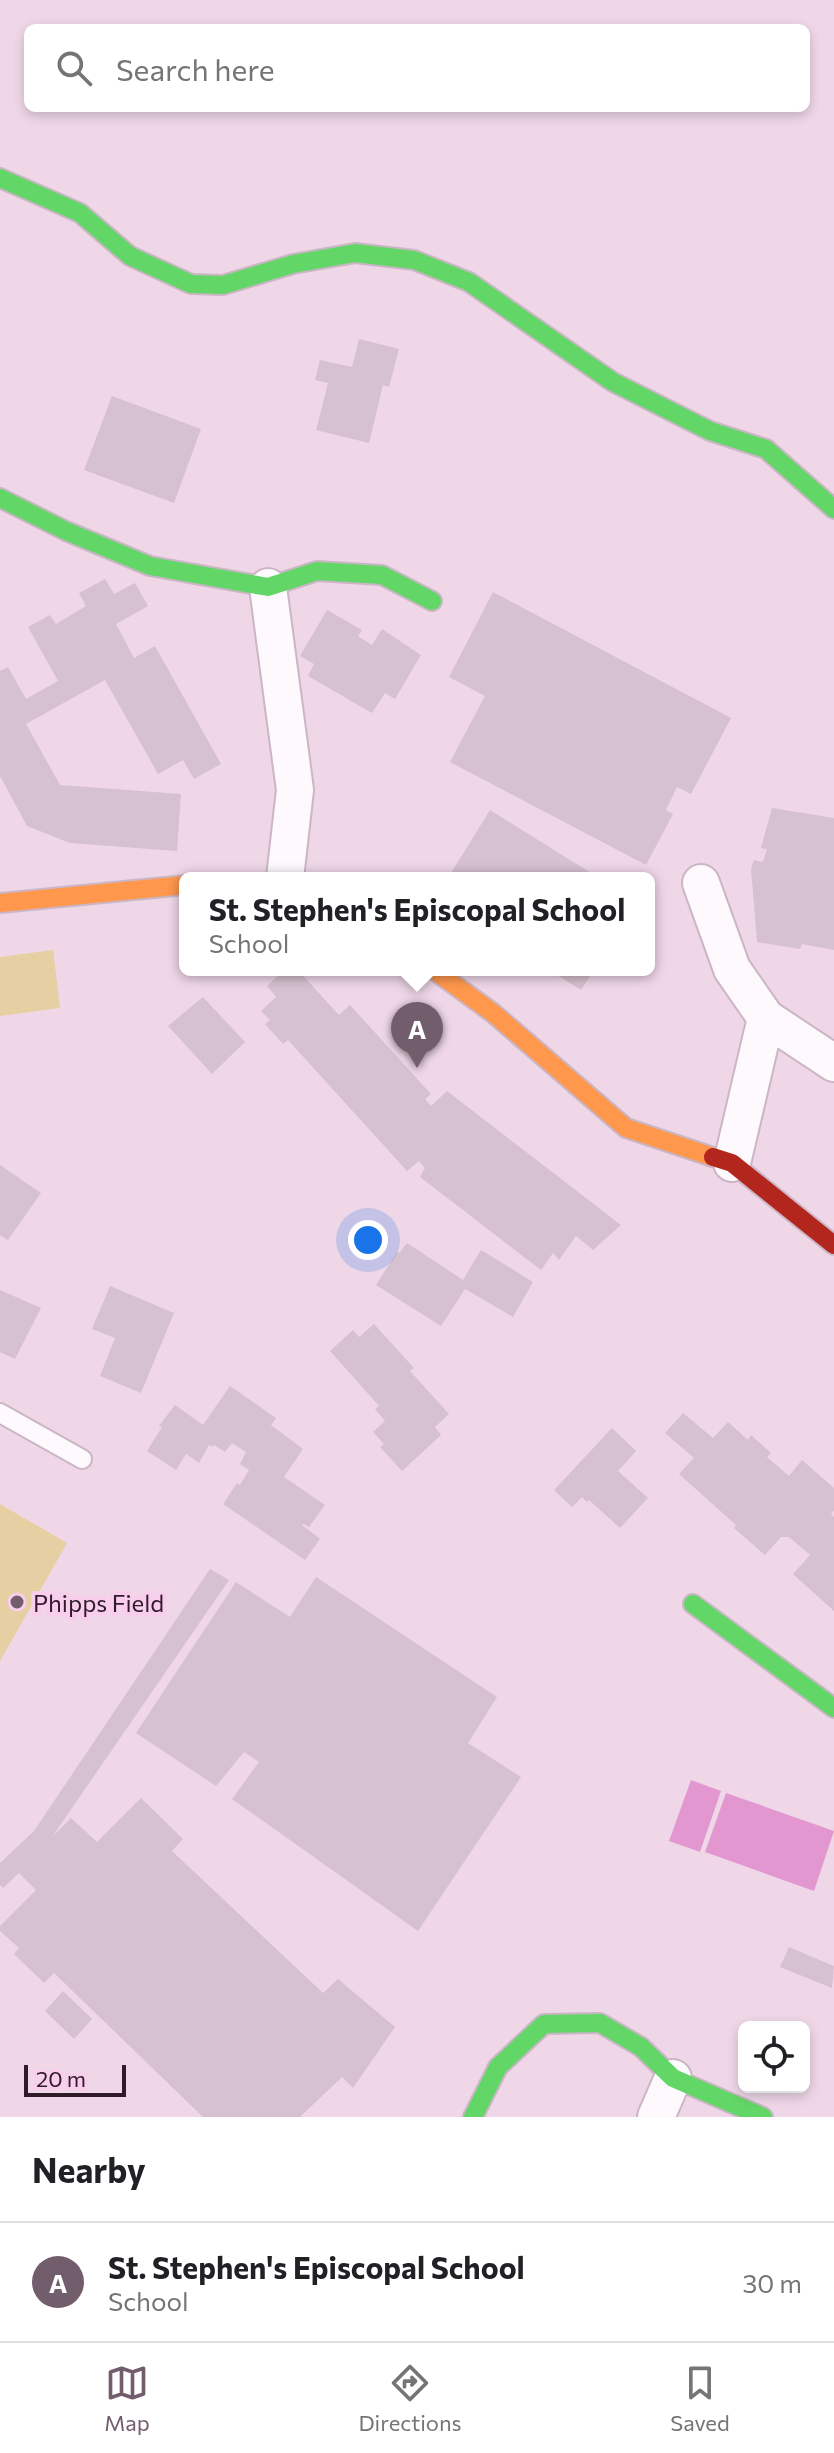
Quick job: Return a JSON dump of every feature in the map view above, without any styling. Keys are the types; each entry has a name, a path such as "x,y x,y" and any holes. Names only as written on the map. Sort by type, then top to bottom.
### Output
{"street":[{"path":"0,178 80,213 130,256 191,284 223,285 293,264 355,253 414,260 469,282 613,382 710,431 766,449 834,509"},
{"path":"0,498 66,531 150,566 268,587 317,571 382,575 432,601"},
{"path":"268,587 295,790 286,872"},
{"path":"701,883 732,969 766,1018 834,1063"},
{"path":"0,903 179,886"},
{"path":"442,976 493,1013 626,1128 732,1163 834,1245"},
{"path":"732,1163 766,1018"},
{"path":"693,1604 834,1708"},
{"path":"473,2117 498,2067 544,2024 600,2023 641,2047 673,2078 763,2117"},
{"path":"656,2117 673,2078"}],"lane":[{"path":"0,1413 82,1459"}],"shaded area":[{"path":"53,950 60,1008 0,1016 0,957"},
{"name":"Phipps Field","path":"0,1504 67,1543 0,1661"},
{"path":"691,1780 721,1791 700,1852 669,1841"},
{"path":"726,1793 834,1831 814,1891 705,1852"}],"building":[{"path":"359,339 399,349 389,387 383,385 369,443 316,430 328,383 315,380 320,360 352,367"},
{"path":"112,396 201,429 174,503 84,470"},
{"path":"105,579 114,594 135,583 148,606 116,624 134,658 155,646 221,764 194,779 183,760 158,774 105,680 26,724 60,785 181,794 177,851 70,843 27,826 0,776 0,671 8,667 26,699 58,681 28,627 50,615 56,624 86,606 79,593"},
{"path":"493,592 731,718 691,794 677,787 666,810 673,814 646,865 450,762 485,696 449,677"},
{"path":"327,610 362,630 358,636 372,645 382,629 421,655 395,699 385,693 372,713 308,676 314,664 300,656"},
{"path":"772,808 834,818 834,950 802,944 800,949 757,942 751,869 754,860 763,862 767,849 761,848"},
{"path":"490,810 589,872 452,872"},
{"path":"278,976 303,976 339,1015 350,1005 431,1094 425,1099 431,1106 447,1091 621,1225 593,1250 576,1236 559,1260 553,1253 541,1270 420,1177 425,1168 419,1161 407,1171 288,1040 283,1044 265,1024 270,1020 261,1011 276,997 267,986"},
{"path":"559,976 590,976 581,990"},
{"path":"203,997 245,1042 212,1074 168,1026"},
{"path":"0,1165 41,1193 8,1240 0,1235"},
{"path":"407,1243 463,1280 481,1250 533,1282 513,1317 465,1289 441,1326 376,1285 397,1252"},
{"path":"110,1286 174,1313 141,1393 100,1376 115,1338 92,1329"},
{"path":"0,1290 41,1308 15,1359 0,1352"},
{"path":"374,1324 414,1368 410,1371 449,1414 435,1427 441,1435 402,1471 380,1447 384,1444 373,1432 385,1421 375,1409 379,1406 330,1351 353,1330 359,1337"},
{"path":"230,1386 276,1418 271,1425 303,1449 284,1477 325,1505 309,1527 302,1525 320,1539 305,1560 223,1504 249,1470 240,1464 246,1452 232,1443 225,1452 209,1445 199,1463 186,1454 176,1470 147,1451 162,1427 159,1426 175,1405 203,1425"},
{"path":"683,1413 713,1438 728,1422 748,1440 751,1435 771,1453 767,1457 789,1476 802,1460 834,1488 834,1510 831,1514 834,1517 834,1611 793,1574 810,1555 789,1537 781,1537 765,1555 679,1474 694,1458 665,1433"},
{"path":"612,1428 636,1451 618,1471 648,1498 620,1528 589,1500 587,1502 582,1497 572,1507 554,1490"},
{"path":"210,1569 229,1580 52,1837 71,1818 97,1842 141,1798 183,1839 172,1851 323,1993 338,1979 395,2027 353,2088 342,2077 300,2117 203,2117 54,1973 44,1983 14,1954 19,1948 0,1931 0,1926 36,1890 19,1873 3,1888 0,1885 0,1863 34,1831"},
{"path":"316,1577 497,1697 468,1743 521,1777 418,1931 232,1799 259,1762 244,1752 216,1786 136,1733 236,1582 290,1617"},
{"path":"789,1947 834,1966 832,1988 780,1967"},
{"path":"63,1991 92,2019 74,2039 45,2011"}],"traffic: fast":[{"path":"0,178 80,213 130,256 191,284 223,285 293,264 355,253 414,260 469,282 613,382 710,431 766,449 834,509"},
{"path":"0,498 66,531 150,566 268,587 317,571 382,575 432,601"},
{"path":"693,1604 834,1708"},
{"path":"473,2117 498,2067 544,2024 600,2023 641,2047 673,2078 763,2117"}],"traffic: slow":[{"path":"0,903 179,886"},
{"path":"442,976 493,1013 626,1128 713,1157"}],"traffic: jam":[{"path":"713,1157 732,1163 834,1245"}],"place":[{"name":"St. Stephen's Episcopal School","path":"417,1068"},
{"name":"Phipps Field","path":"17,1602"}]}
